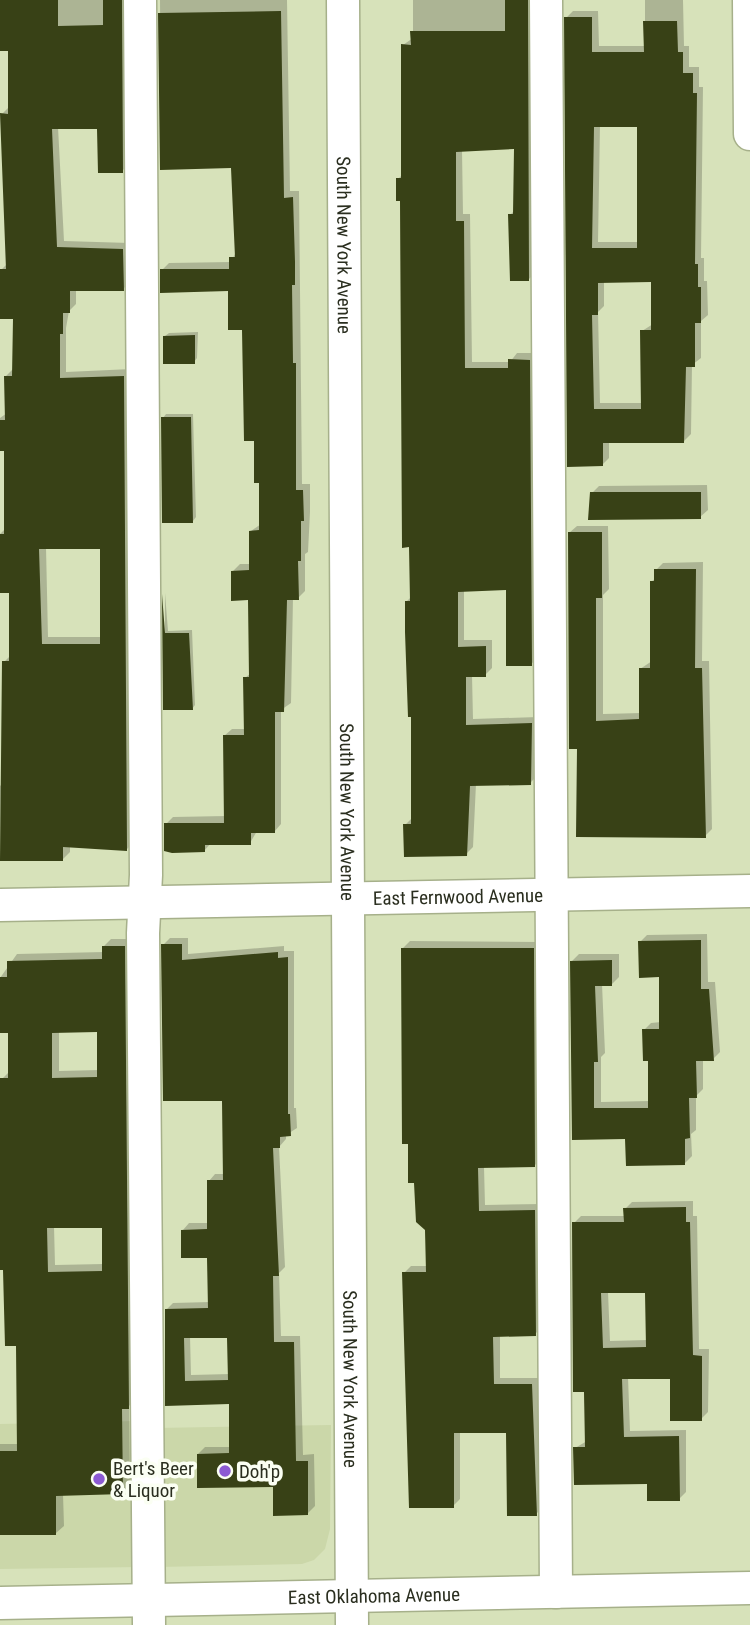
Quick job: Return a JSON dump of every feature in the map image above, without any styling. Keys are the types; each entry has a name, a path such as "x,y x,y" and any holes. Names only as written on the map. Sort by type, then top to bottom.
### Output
{"street":[{"path":"140,0 149,1613"},
{"name":"South New York Avenue","path":"343,0 352,1611"},
{"path":"546,0 556,1592"},
{"path":"749,0 750,134"},
{"name":"East Fernwood Avenue","path":"0,905 750,891"},
{"name":"East Oklahoma Avenue","path":"0,1603 149,1613 352,1611 556,1592 750,1588"}],"shaded area":[{"path":"137,1421 139,1567 0,1569 0,1424"},
{"path":"331,1425 330,1529 325,1549 314,1560 302,1564 158,1567 156,1428"}],"building":[{"path":"0,0 58,0 58,26 103,25 103,0 122,0 123,173 98,173 97,129 52,129 57,247 123,249 124,291 70,291 70,313 63,313 63,334 60,334 60,378 124,376 127,851 63,847 63,861 0,861 2,661 9,661 9,593 0,593 0,534 4,534 4,451 0,451 0,420 5,420 4,376 12,376 13,319 0,319 0,269 6,269 0,113 8,114 8,51 0,51","holes":["39,549 100,549 100,644 42,644"]},
{"path":"505,0 528,0 529,281 510,281 508,214 513,214 514,149 456,152 456,221 464,221 465,368 508,368 508,359 530,360 532,666 506,666 506,590 458,592 458,647 486,646 486,677 466,677 466,725 532,723 531,785 470,786 467,856 404,857 403,824 411,824 411,717 408,717 405,632 405,601 410,601 409,547 402,548 400,201 396,201 396,178 401,178 401,44 411,45 410,31 505,31"},
{"path":"281,11 284,198 293,197 296,490 303,490 304,521 301,521 301,561 298,561 299,600 287,600 284,712 275,712 275,833 251,833 251,845 205,845 205,852 172,853 164,851 164,823 224,823 223,735 244,735 243,677 249,677 248,600 231,601 231,571 249,570 249,531 259,530 259,483 254,483 254,441 244,441 242,330 228,330 228,291 160,293 160,269 229,269 229,257 235,257 231,168 160,170 158,13"},
{"path":"564,17 592,17 592,52 644,52 643,21 677,21 678,52 683,52 683,73 693,73 693,93 697,93 695,264 698,264 698,287 701,287 701,323 695,323 695,367 686,367 684,443 603,443 603,466 567,467","holes":["594,127 637,127 637,248 592,248","651,282 651,330 640,330 641,409 594,409 592,315 598,315 598,283"]},
{"path":"195,335 195,364 163,364 163,336"},
{"path":"161,417 191,417 193,523 162,523"},
{"path":"590,492 701,492 701,519 588,520"},
{"path":"568,532 602,532 602,598 596,598 596,721 639,719 639,668 650,668 650,581 654,581 654,569 696,569 695,668 702,668 706,838 576,837 577,749 569,749"},
{"path":"162,594 165,633 189,633 193,710 163,710"},
{"path":"701,940 701,989 709,989 714,1061 696,1061 697,1098 689,1098 690,1138 685,1139 685,1165 626,1166 625,1139 572,1140 570,961 612,960 612,986 595,986 598,1062 594,1062 594,1108 648,1108 648,1061 643,1061 642,1029 659,1029 659,977 639,978 638,941"},
{"path":"161,944 182,944 182,960 278,952 278,958 288,957 288,1114 291,1136 280,1137 280,1148 273,1148 279,1276 273,1276 274,1342 294,1342 296,1461 308,1461 308,1515 273,1516 273,1487 197,1488 197,1454 229,1453 229,1404 165,1406 165,1309 208,1308 207,1258 181,1258 181,1230 207,1229 207,1180 223,1180 222,1101 163,1101","holes":["184,1338 227,1338 228,1380 185,1381"]},
{"path":"102,946 125,946 129,1409 122,1409 123,1494 56,1496 56,1535 0,1535 0,1451 17,1451 16,1346 5,1346 3,1270 0,1270 0,1078 8,1078 8,1033 0,1033 0,977 7,977 7,961 102,959","holes":["97,1032 97,1077 52,1078 52,1033","47,1228 102,1228 102,1271 48,1272"]},
{"path":"401,948 534,948 535,1167 478,1168 479,1211 535,1210 536,1336 493,1337 494,1384 532,1384 537,1516 507,1516 506,1433 454,1433 454,1508 409,1508 402,1272 426,1272 425,1230 416,1222 414,1183 408,1183 408,1144 402,1144"},
{"path":"686,1207 686,1222 690,1222 693,1355 702,1356 702,1421 670,1421 670,1379 622,1379 624,1437 679,1436 680,1501 647,1501 647,1484 574,1485 573,1447 585,1447 584,1392 573,1392 572,1222 624,1222 623,1208","holes":["601,1293 645,1293 646,1347 603,1348"]}],"place":[{"name":"Doh'p","path":"225,1471"},
{"name":"Bert's Beer & Liquor","path":"99,1479"}]}
